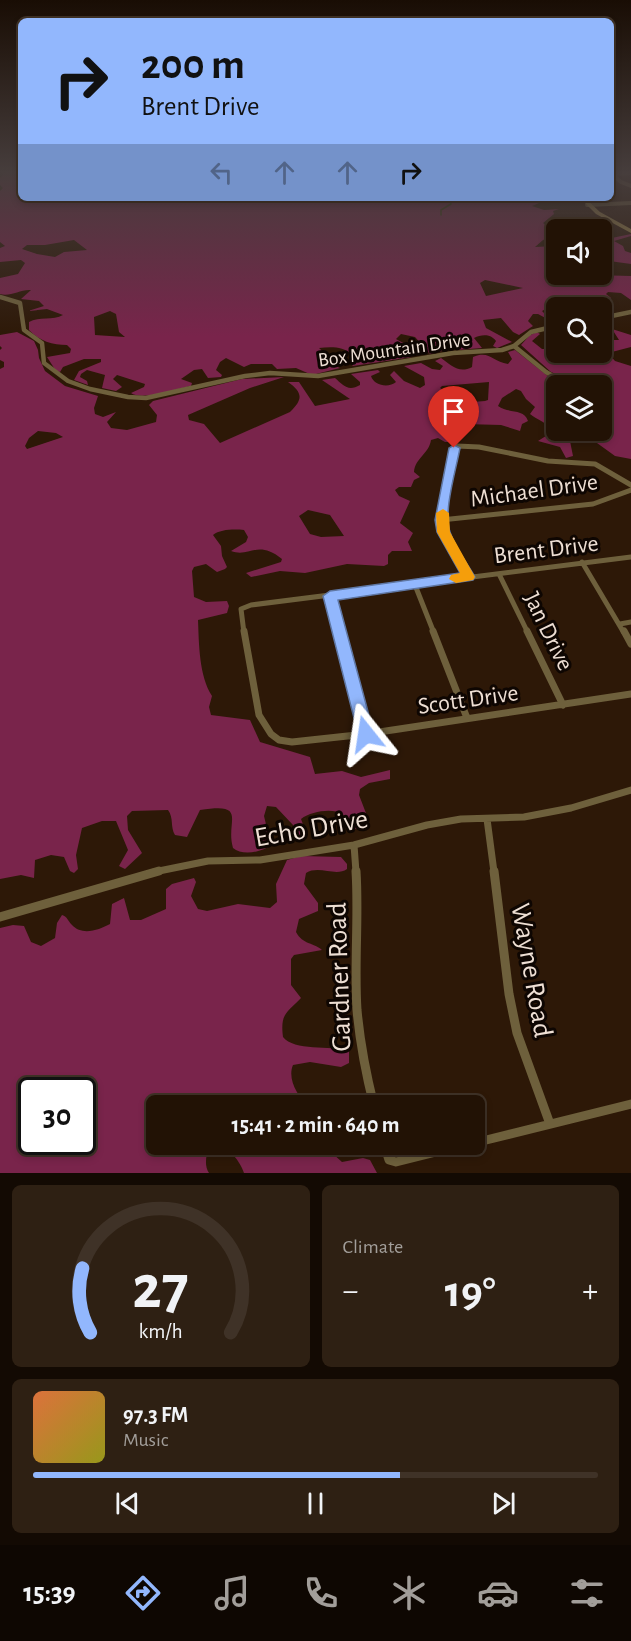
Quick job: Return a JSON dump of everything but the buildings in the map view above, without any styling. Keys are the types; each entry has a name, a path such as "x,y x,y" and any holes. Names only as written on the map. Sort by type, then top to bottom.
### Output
{"street":[{"name":"Box Mountain Drive","path":"0,297 19,301 24,330 42,343 44,363 55,374 78,386 134,398 167,395 245,376 275,373 318,376 453,353 497,350 514,346 531,332 546,328"},
{"path":"612,316 631,312"},
{"path":"514,346 551,375"},
{"path":"469,577 451,548 441,520 454,448 457,446 479,447 548,461 595,464 631,488"},
{"name":"Michael Drive","path":"441,520 516,514 593,504 631,488"},
{"name":"Brent Drive","path":"251,671 241,609 251,605 631,556"},
{"path":"582,562 631,644"},
{"name":"Jan Drive","path":"499,573 563,705"},
{"path":"415,585 467,718"},
{"path":"330,596 366,734"},
{"path":"620,624 631,622"},
{"name":"Scott Drive","path":"251,671 259,715 271,734 279,740 292,742 366,734 631,694"},
{"name":"Echo Drive","path":"0,917 175,866 207,861 260,860 354,845 427,825 461,819 524,817 571,808 631,790"},
{"name":"Wayne Road","path":"487,819 509,994 517,1033 550,1124"},
{"name":"Gardner Road","path":"354,845 357,907 357,1008 363,1062 371,1095"},
{"path":"485,1140 631,1104"},
{"path":"387,1155 389,1160 396,1162 424,1155"}],"shaded area":[{"path":"0,227 546,227 546,239 535,247 546,246 546,285 612,285 612,275 631,276 631,300 621,293 608,292 606,294 610,297 546,297 546,309 542,311 546,318 533,314 528,321 533,326 519,335 513,332 501,318 483,320 486,328 512,342 497,348 493,346 496,341 494,339 483,335 474,338 482,348 457,350 450,343 442,341 435,344 443,348 442,351 430,354 415,337 401,334 396,339 405,344 405,350 386,345 379,347 385,356 405,354 412,357 353,366 351,364 352,355 345,350 332,347 319,348 327,355 328,363 340,368 312,375 296,368 277,369 272,364 251,364 244,367 226,358 220,362 216,370 222,375 221,377 208,378 202,369 194,370 181,379 192,383 191,386 143,396 131,393 144,387 145,384 117,375 113,379 122,387 116,391 102,388 105,375 87,370 80,377 87,381 88,385 74,380 79,371 101,362 101,359 84,359 63,367 60,372 56,371 47,357 70,353 71,349 67,345 51,343 37,337 29,330 29,322 63,315 47,309 28,311 44,306 39,301 21,299 31,290 0,294 0,278 18,274 25,263 21,260 0,262 0,248 5,246 0,242","holes":["74,240 87,250 64,252 55,257 22,249 27,245 45,245","485,280 523,288 486,296 480,283","110,311 116,314 119,332 125,337 95,335 94,317"]},
{"path":"631,234 631,236 614,241 623,246 625,251 631,253 631,264 612,261 612,238"},
{"path":"612,329 631,335 631,347 612,352 612,340 619,340"},
{"path":"17,332 34,341 45,371 65,386 98,396 94,408 95,414 103,417 116,412 107,422 111,428 127,430 156,422 157,415 149,405 153,401 242,379 284,377 250,388 188,415 189,420 204,424 220,443 290,412 298,403 300,396 288,382 299,382 315,406 350,399 322,380 335,378 346,387 352,388 360,385 360,382 351,374 378,370 380,372 371,376 375,382 390,385 396,382 390,375 394,371 404,381 420,388 425,385 424,377 404,366 421,363 432,369 440,370 443,366 435,361 441,358 455,368 463,370 472,367 473,357 479,355 508,364 512,359 508,352 515,350 546,375 546,424 530,414 535,407 521,391 516,389 502,398 498,406 526,417 528,421 522,424 520,431 501,425 464,424 453,426 450,437 452,442 445,442 438,438 431,440 428,449 415,467 414,472 420,477 414,480 411,487 399,487 395,490 399,496 410,501 400,523 413,533 408,542 412,551 392,551 388,555 388,564 384,566 347,564 305,573 280,571 251,577 246,573 281,562 282,559 266,550 238,553 231,551 246,542 248,537 244,530 228,530 213,535 221,546 227,567 217,572 206,564 194,567 192,571 194,597 206,602 227,601 229,606 227,613 198,620 202,669 212,696 209,707 211,715 250,720 260,742 310,757 315,774 342,771 361,777 390,770 390,779 369,783 360,789 359,795 369,821 363,827 348,829 343,814 333,811 316,812 301,819 307,835 298,839 293,825 276,807 267,806 264,816 271,845 258,851 242,852 233,848 232,816 230,811 225,809 200,810 187,837 175,835 168,810 132,811 127,816 128,830 142,853 125,869 119,866 128,850 116,821 102,821 82,828 76,855 78,869 74,873 70,871 64,857 51,855 35,860 34,878 21,875 0,879 0,369 4,367 4,362 0,360 2,348 0,335","holes":["489,382 488,400 460,403 440,388","38,431 56,433 63,437 27,449 25,446 29,438","308,510 330,515 344,536 321,537 310,534 299,516"]},
{"path":"537,332 540,334 532,341 542,349 546,349 546,363 612,363 612,358 615,361 631,366 631,459 615,456 597,443 584,441 612,441 612,375 558,375 551,372 521,345 530,335"},
{"path":"546,436 546,441 570,441 573,456 566,458 560,447 538,441"},
{"path":"301,856 341,857 347,864 347,869 343,871 316,870 306,873 304,884 318,903 318,911 299,919 296,932 302,939 322,950 294,955 291,959 291,985 301,998 286,1014 282,1029 283,1037 295,1044 349,1050 349,1063 341,1067 310,1062 293,1065 292,1082 300,1095 146,1095 146,1155 207,1155 206,1164 209,1173 0,1173 0,928 13,925 24,926 31,942 41,946 55,938 57,923 62,915 76,928 86,931 96,930 110,924 112,904 124,898 130,920 141,920 166,909 166,889 172,884 194,878 196,882 191,896 198,909 207,911 238,904 270,908 277,902 276,884 287,860"},
{"path":"233,1155 334,1155 342,1162 363,1158 370,1160 377,1173 244,1173"}],"slow traffic":[{"path":"443,513 441,520 444,532 469,577 456,579"}],"route":[{"path":"366,734 330,596 469,577 451,548 441,520 454,448"}]}
